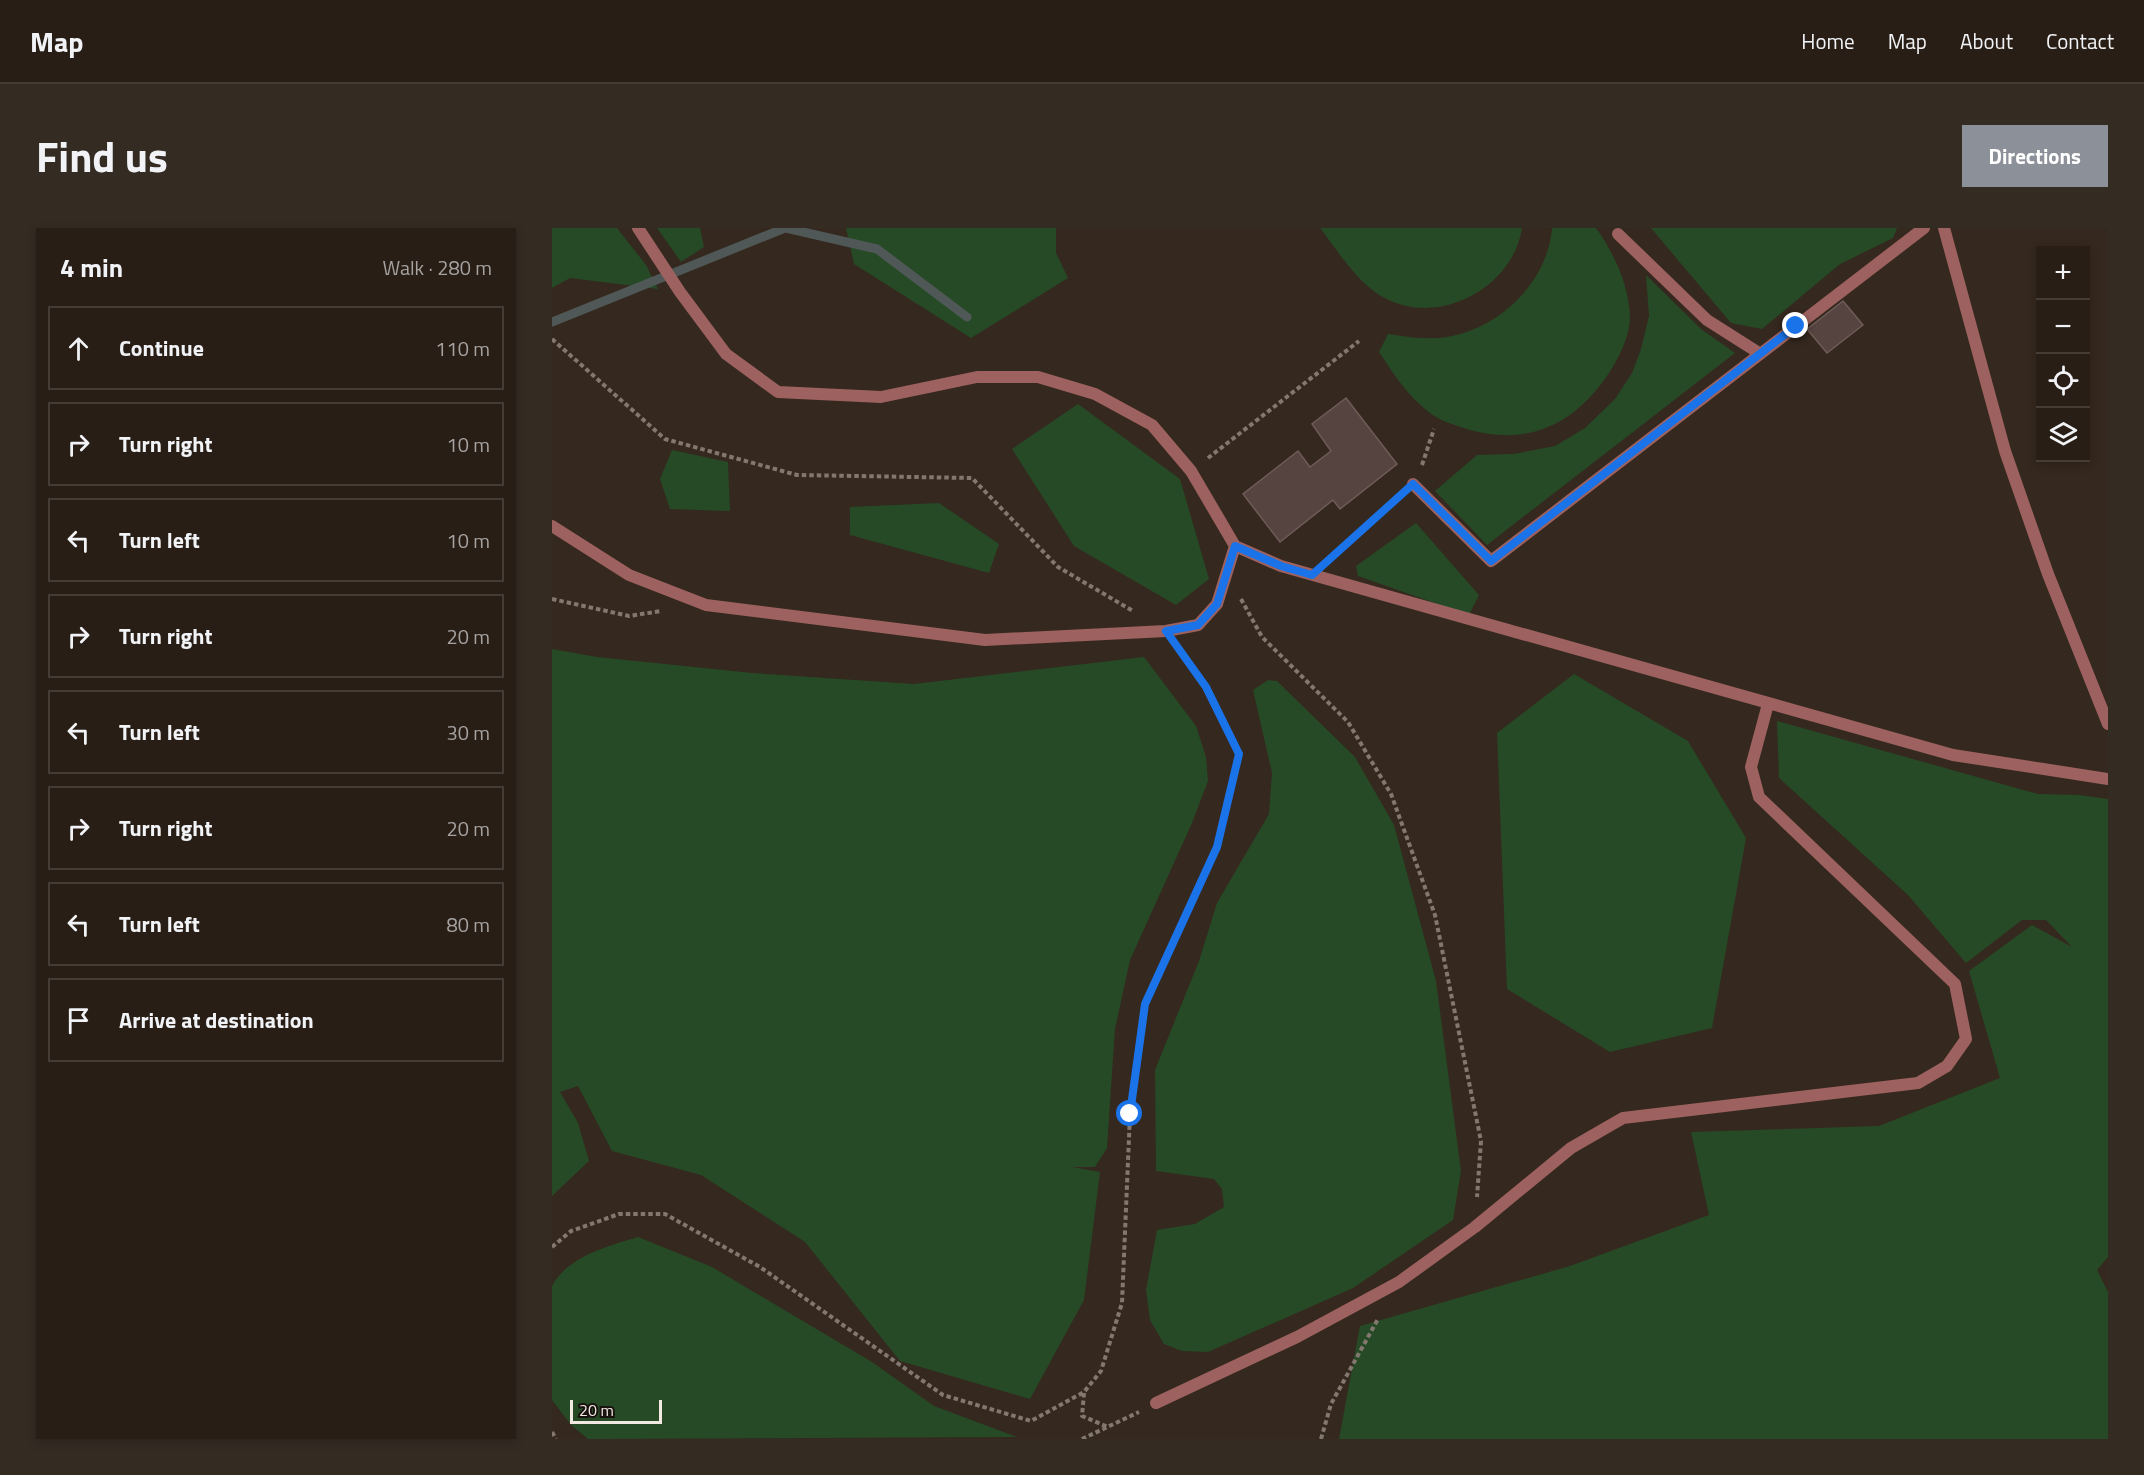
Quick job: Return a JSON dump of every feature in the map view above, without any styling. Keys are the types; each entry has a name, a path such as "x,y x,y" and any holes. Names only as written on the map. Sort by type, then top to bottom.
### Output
{"street":[{"path":"638,228 680,292 726,354 778,392 881,397 977,377 1038,377 1095,394 1152,425 1191,471 1235,546 1281,566 1953,755 2108,779"},
{"path":"1413,484 1491,561 1924,228"},
{"path":"1944,228 2005,451 2049,574 2108,724"},
{"path":"1618,234 1707,320 1760,353"},
{"path":"552,525 629,575 706,605 985,640 1166,631 1198,625 1217,604 1235,546"},
{"path":"1156,1403 1297,1337 1399,1282 1475,1227 1571,1148 1623,1118 1918,1083 1947,1065 1966,1039 1955,984 1759,797 1751,767 1768,704"}],"path":[{"path":"552,339 665,439 797,475 972,478 1058,567 1166,631 1206,687 1239,754 1217,847 1145,1004 1130,1114 1122,1303 1101,1371 1084,1392 1031,1421 943,1395 760,1267 665,1215 619,1214 571,1231 552,1247"},
{"path":"1191,471 1359,341"},
{"path":"1312,575 1413,484 1429,451 1434,429"},
{"path":"1226,572 1262,637 1348,722 1391,794 1435,915 1481,1141 1475,1227"},
{"path":"552,599 630,616 662,611"},
{"path":"1321,1439 1331,1404 1399,1282"},
{"path":"1084,1392 1082,1416 1108,1427"},
{"path":"1082,1439 1156,1403"},
{"path":"552,1432 556,1439"}],"green space":[{"path":"552,228 617,228 646,265 658,289 570,278 552,288"},
{"path":"657,228 700,228 704,247 681,262"},
{"path":"846,228 1056,228 1056,253 1068,278 971,338 854,264"},
{"path":"1320,228 1522,228 1516,250 1504,269 1488,285 1469,297 1447,305 1425,308 1402,305 1381,296 1347,265"},
{"path":"1552,228 1596,228 1609,248 1624,281 1630,317 1628,332 1623,348 1611,370 1580,407 1565,418 1531,433 1491,434 1470,430 1436,417 1411,396 1379,352 1388,334 1436,338 1452,336 1489,322 1505,311 1532,282 1549,247"},
{"path":"1651,228 1897,228 1893,238 1840,264 1762,329 1731,323"},
{"path":"1646,275 1701,329 1735,353 1487,545 1435,491 1477,455 1514,454 1555,446 1585,428 1615,399 1632,373 1641,349 1649,316"},
{"path":"1078,404 1180,479 1209,579 1176,605 1074,546 1012,449"},
{"path":"672,450 728,462 730,511 670,509 660,479"},
{"path":"939,503 999,544 989,573 850,535 850,507"},
{"path":"1416,523 1479,595 1469,615 1358,576 1356,566"},
{"path":"552,649 597,657 752,673 914,684 1144,657 1196,726 1206,757 1208,781 1192,823 1130,960 1115,1029 1107,1148 1095,1167 1072,1167 1100,1172 1084,1300 1030,1399 900,1361 805,1242 701,1175 612,1151 578,1086 560,1092 578,1123 589,1161 552,1196"},
{"path":"1574,674 1688,741 1746,838 1712,1028 1610,1052 1507,989 1497,733"},
{"path":"1268,680 1277,681 1355,757 1394,825 1436,981 1461,1171 1453,1220 1353,1288 1208,1352 1182,1351 1164,1344 1150,1320 1146,1290 1157,1230 1195,1224 1224,1207 1222,1189 1214,1179 1156,1171 1155,1070 1199,961 1217,903 1269,814 1272,773 1253,690"},
{"path":"1777,721 2038,794 2079,795 2108,799 2108,1257 2097,1270 2108,1292 2108,1439 1339,1439 1360,1326 1570,1266 1709,1215 1691,1132 1879,1126 2000,1078 1969,971 2032,925 2072,947 2046,920 2022,920 1966,963 1908,895 1779,778"},
{"path":"638,1237 712,1267 872,1362 934,1406 1017,1437 588,1439 571,1425 552,1400 552,1286 568,1267 579,1260 602,1249"}],"building":[{"path":"1843,301 1863,325 1827,353 1807,329"},
{"path":"1346,398 1397,464 1340,509 1333,500 1280,542 1243,494 1298,451 1310,467 1331,451 1312,424"}],"waterway":[{"path":"552,322 785,228"},
{"path":"786,228 877,249 967,317"}],"route":[{"path":"1130,1114 1145,1004 1217,847 1239,754 1206,687 1166,631 1198,625 1217,604 1235,546 1281,566 1312,575 1413,484 1491,561 1796,326"}]}
